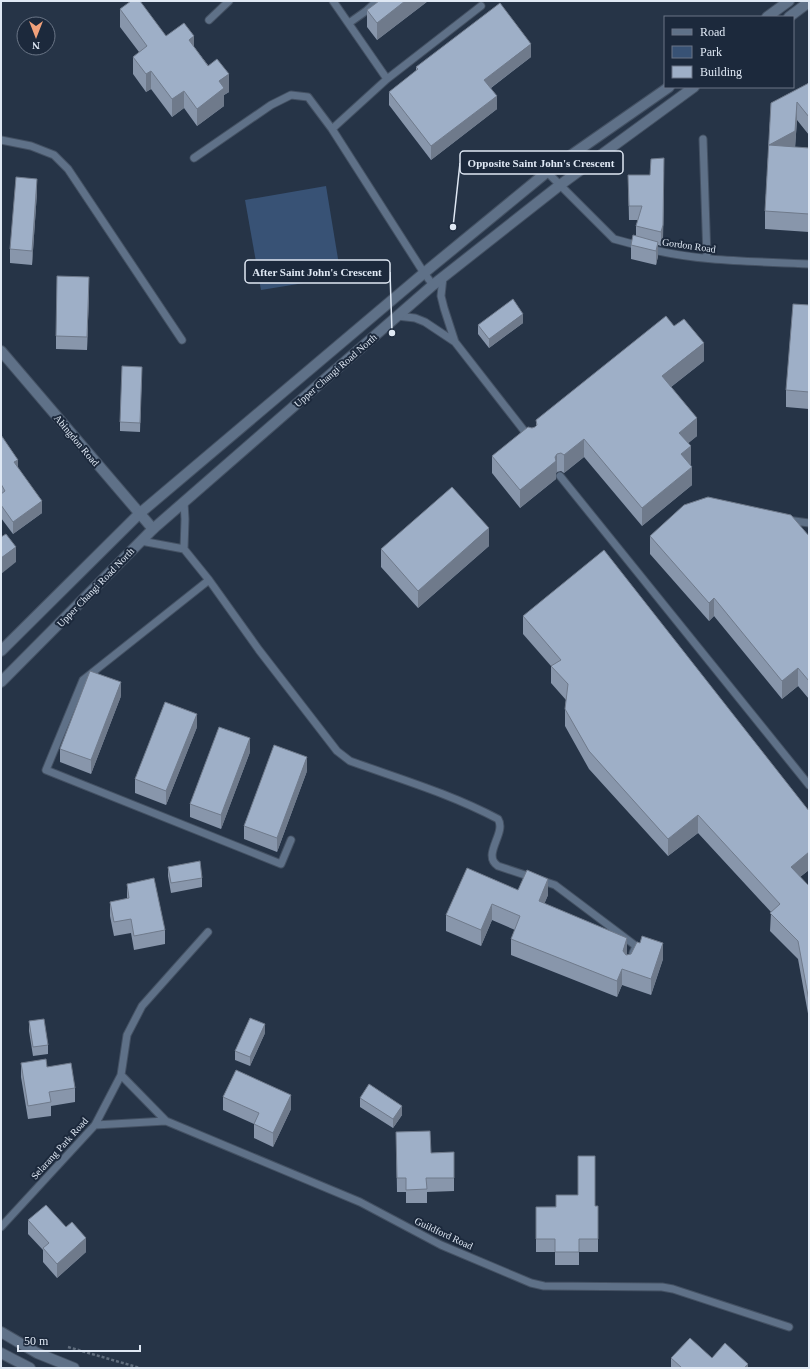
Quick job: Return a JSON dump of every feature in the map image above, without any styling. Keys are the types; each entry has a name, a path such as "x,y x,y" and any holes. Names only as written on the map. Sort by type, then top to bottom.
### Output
{"street":[{"path":"768,16 789,1"},
{"path":"790,16 809,2"},
{"name":"Upper Changi Road North","path":"1,651 139,514 424,273 547,172 668,88"},
{"name":"Upper Changi Road North","path":"1,682 152,529 433,285 560,185 693,88"},
{"name":"Abingdon Road","path":"1,351 152,529"},
{"path":"1,1332 37,1353 74,1368"},
{"path":"1,1353 30,1368"}],"lane":[{"path":"209,20 229,1"},
{"path":"333,1 387,79"},
{"path":"349,23 377,1"},
{"path":"332,129 387,79 481,6"},
{"path":"194,158 271,105 291,95 308,97 332,129 433,285"},
{"path":"703,139 707,258"},
{"path":"1,140 31,146 54,156 68,169 182,340"},
{"name":"Gordon Road","path":"547,172 614,239 672,254 707,258 809,264"},
{"path":"443,277 441,296 455,342"},
{"path":"397,316 414,318 425,322 455,342 532,441"},
{"path":"560,476 809,785"},
{"path":"184,502 184,549"},
{"path":"778,518 809,523"},
{"path":"141,541 184,549 209,580 259,650 337,751 350,761 475,806 498,819 501,822 500,829 491,856 494,863 498,866 555,885 636,946 630,960"},
{"path":"209,580 83,680 46,770 281,864 291,840"},
{"path":"121,1075 126,1035 142,1006 208,932"},
{"name":"Guildford Road","path":"121,1075 166,1121 360,1202 441,1245 537,1285 668,1288 789,1327"},
{"name":"Selarang Park Road","path":"1,1227 95,1125 121,1075"},
{"path":"95,1125 166,1121"}],"path":[{"path":"68,1347 140,1368"}],"green space":[{"path":"326,186 341,277 261,290 245,200"}],"building":[{"path":"131,1 140,1 166,36 184,23 194,36 189,40 208,66 217,59 229,74 219,81 224,88 197,109 184,91 172,99 151,71 146,74 133,57 147,46 120,9"},
{"path":"379,1 405,1 377,23 367,10"},
{"path":"500,3 531,44 484,80 497,96 431,146 389,92 418,69 416,67"},
{"path":"809,83 809,117 797,102 795,131 769,145 809,148 809,214 765,211 771,103"},
{"path":"664,158 663,225 661,232 636,226 642,206 629,206 628,175 650,175 651,159"},
{"path":"16,177 37,179 32,251 10,249"},
{"path":"633,235 658,242 656,251 631,245"},
{"path":"57,276 89,277 87,337 56,336"},
{"path":"513,299 523,314 489,339 478,325"},
{"path":"793,304 809,305 809,392 786,390"},
{"path":"666,316 674,326 684,319 704,343 662,376 697,418 679,433 691,446 681,454 692,467 642,508 584,439 564,455 561,453 557,454 555,457 556,461 520,490 492,456 528,427 535,427 537,425 536,420"},
{"path":"122,366 142,367 140,423 120,422"},
{"path":"1,435 18,460 14,462 42,501 13,522 1,505 1,494 5,491 1,484"},
{"path":"452,487 489,528 418,591 381,549"},
{"path":"708,497 791,515 809,536 809,681 798,668 782,681 714,598 709,603 650,536 684,505"},
{"path":"6,534 16,547 1,558 1,537"},
{"path":"604,550 809,811 809,852 791,867 809,886 809,1001 798,941 770,913 780,904 698,815 668,839 589,751 565,709 568,684 551,666 561,660 523,616"},
{"path":"90,671 121,682 91,760 60,749"},
{"path":"165,702 197,714 166,791 135,779"},
{"path":"219,727 250,738 221,815 190,804"},
{"path":"274,745 307,757 277,838 244,826"},
{"path":"200,861 202,878 171,883 168,867"},
{"path":"467,868 518,890 527,870 548,879 539,901 627,938 623,951 626,955 631,954 637,942 640,943 642,936 663,943 651,979 622,969 617,981 511,939 520,916 492,904 481,930 446,915"},
{"path":"154,878 165,930 134,936 131,919 114,922 110,902 129,898 127,884"},
{"path":"250,1018 265,1024 250,1057 235,1051"},
{"path":"44,1019 48,1045 33,1047 29,1021"},
{"path":"46,1059 47,1067 71,1063 75,1088 49,1092 51,1102 28,1106 21,1063"},
{"path":"236,1070 291,1095 273,1133 254,1124 259,1113 223,1097"},
{"path":"369,1084 402,1106 393,1119 360,1098"},
{"path":"430,1131 431,1153 454,1152 454,1178 426,1178 427,1189 406,1190 406,1178 397,1178 396,1132"},
{"path":"578,1156 595,1156 595,1206 598,1206 598,1239 579,1239 579,1252 555,1252 555,1239 536,1239 536,1207 556,1207 556,1195 578,1195"},
{"path":"46,1205 66,1227 72,1222 86,1238 57,1264 43,1248 49,1243 28,1220"},
{"path":"690,1338 712,1358 725,1343 748,1364 744,1368 682,1368 671,1358"}],"place":[{"name":"Opposite Saint John's Crescent","path":"453,227"},
{"name":"After Saint John's Crescent","path":"392,333"}]}
